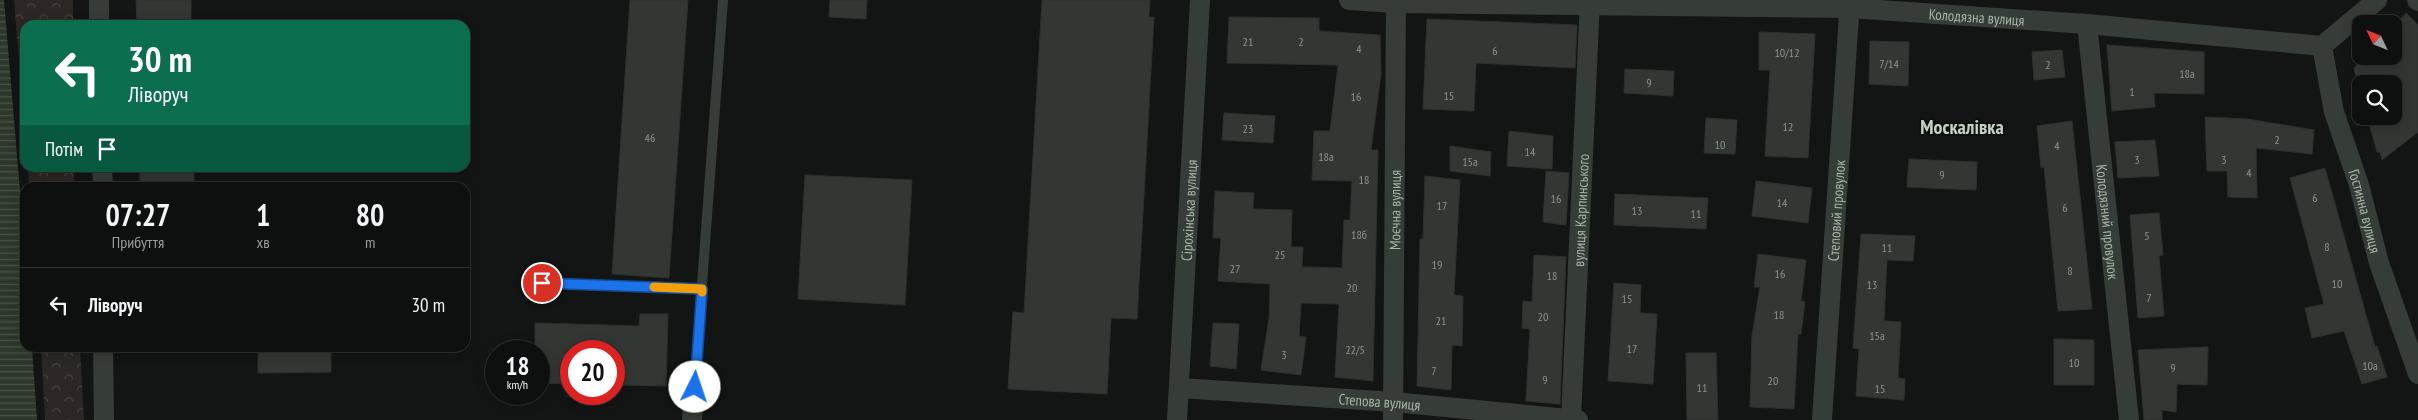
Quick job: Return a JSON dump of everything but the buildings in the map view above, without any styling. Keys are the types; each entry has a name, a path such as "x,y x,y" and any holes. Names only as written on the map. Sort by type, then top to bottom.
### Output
{"street":[{"path":"99,0 100,20"},
{"name":"Сірохінська вулиця","path":"1178,420 1200,0"},
{"name":"Колодязна вулиця","path":"1349,0 1396,2 1850,4 2322,46"},
{"path":"2322,46 2377,0"},
{"name":"Моєчна вулиця","path":"1394,411 1396,2"},
{"name":"вулиця Карпинського","path":"1571,420 1590,3"},
{"name":"Степовий провулок","path":"1822,420 1850,4"},
{"name":"Колодязний провулок","path":"2087,24 2129,420"},
{"name":"Гостинна вулиця","path":"2322,46 2334,112 2359,185 2379,263 2418,374"},
{"path":"103,352 104,420"},
{"name":"Степова вулиця","path":"1180,388 1394,411 1578,420"}],"lane":[{"path":"693,413 723,0"},
{"path":"542,283 702,289"}],"green space":[{"path":"14,0 73,0 73,20 20,20 20,74"},
{"path":"28,172 74,172 74,182 29,182"},
{"path":"41,352 80,352 84,420 45,420"}],"shaded area":[{"path":"0,0 4,0 20,191 20,352 32,352 37,420 0,420"}],"slow traffic":[{"path":"654,287 702,289 702,292"}],"district":[{"name":"Москалівка","path":"1962,127"}],"route":[{"path":"542,283 702,289 695,387"}]}
